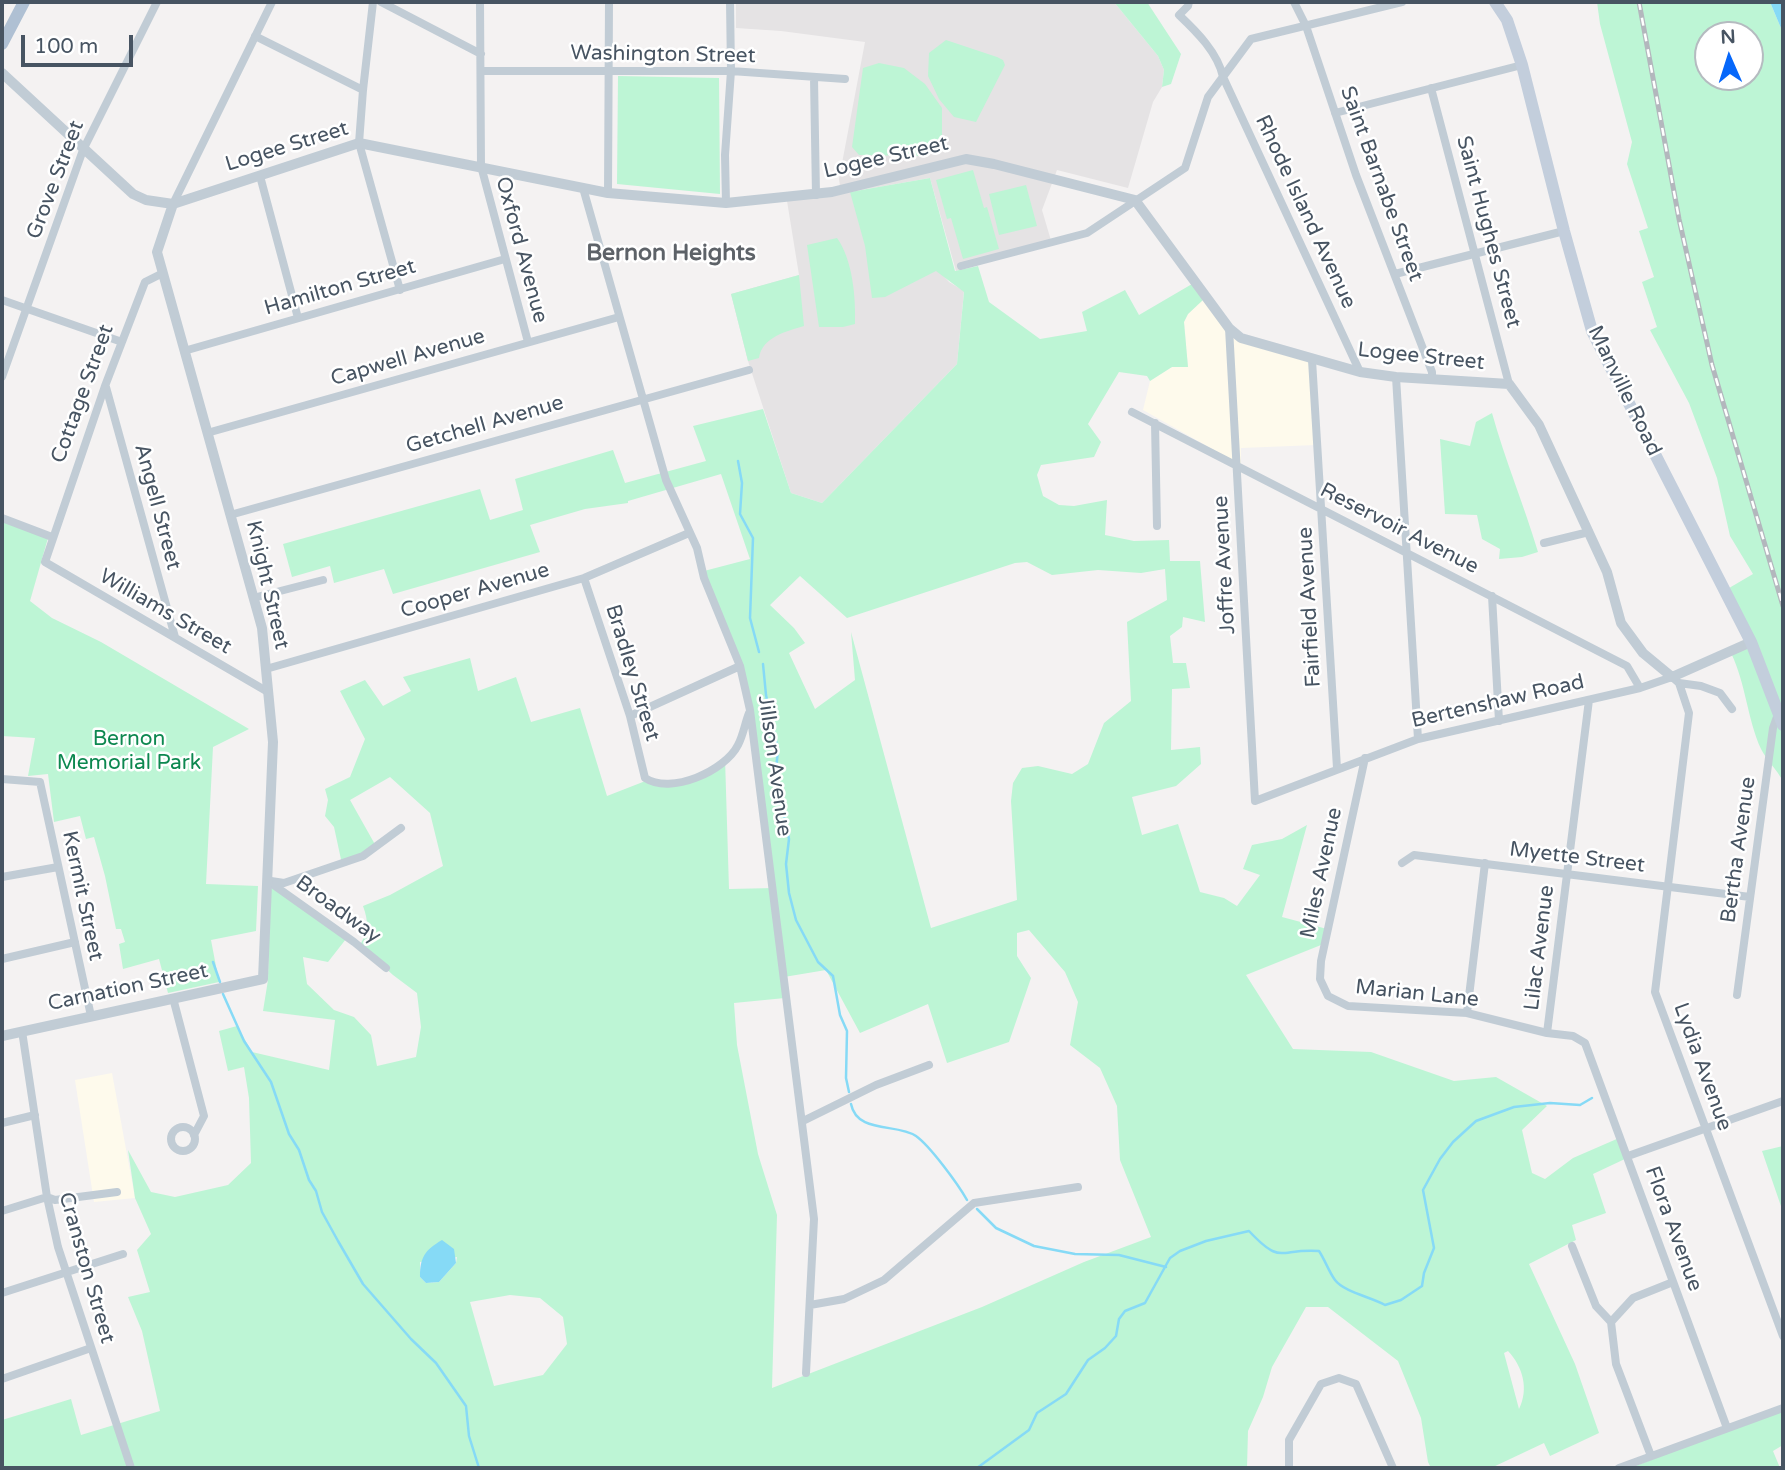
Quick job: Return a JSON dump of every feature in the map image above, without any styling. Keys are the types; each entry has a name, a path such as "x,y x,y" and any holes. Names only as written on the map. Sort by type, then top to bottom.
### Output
{"main road":[{"path":"2,44 24,2"},
{"name":"Manville Road","path":"1495,2 1507,20 1522,65 1592,331 1751,642 1783,725"}],"street":[{"name":"Grove Street","path":"2,377 83,149 157,2"},
{"path":"173,204 272,2"},
{"path":"373,2 359,143 400,290"},
{"path":"381,2 481,54"},
{"name":"Oxford Avenue","path":"480,2 481,166 528,342"},
{"path":"608,192 609,2"},
{"path":"726,204 725,155 731,71 730,2"},
{"name":"Rhode Island Avenue","path":"1189,2 1180,15 1198,33 1221,66 1223,77 1360,372"},
{"name":"Saint Barnabe Street","path":"1294,2 1306,26 1335,113 1432,372 1432,379"},
{"path":"961,266 1087,233 1185,168 1208,97 1251,39 1402,2"},
{"path":"255,36 363,90"},
{"path":"1335,113 1522,65"},
{"name":"Washington Street","path":"481,71 731,71 845,79"},
{"name":"Logee Street","path":"2,73 133,194 146,200 173,204 359,143 583,188 726,204 816,195 966,159 1135,200 1229,327 1241,338 1360,372 1396,377 1510,384 1539,425 1589,531 1607,572 1621,623 1643,653 1675,680 1720,693 1732,709"},
{"path":"814,78 816,195"},
{"name":"Saint Hughes Street","path":"1431,88 1510,384"},
{"path":"260,176 298,318"},
{"name":"Jillson Avenue","path":"583,188 666,480 696,548 704,578 740,666 750,710 814,1219 806,1373"},
{"name":"Knight Street","path":"173,204 157,252 161,274 261,628 266,668 273,742 263,979"},
{"path":"1395,274 1564,231"},
{"name":"Hamilton Street","path":"184,351 505,260"},
{"name":"Cottage Street","path":"45,562 105,386 145,282 161,274"},
{"path":"2,300 122,342"},
{"name":"Capwell Avenue","path":"207,433 619,317"},
{"name":"Joffre Avenue","path":"1229,327 1255,801"},
{"name":"Fairfield Avenue","path":"1312,360 1337,768"},
{"name":"Getchell Avenue","path":"230,515 749,370"},
{"path":"1396,377 1418,739"},
{"name":"Angell Street","path":"105,386 175,638"},
{"name":"Reservoir Avenue","path":"1132,412 1627,667 1640,688"},
{"path":"1155,424 1157,526"},
{"path":"2,518 52,537"},
{"path":"1544,543 1589,531"},
{"name":"Cooper Avenue","path":"266,668 584,578 689,533"},
{"name":"Williams Street","path":"45,562 268,692"},
{"name":"Bradley Street","path":"584,578 629,716 645,778 666,784 687,781 721,766 738,746 750,710"},
{"path":"253,598 323,580"},
{"path":"1492,596 1499,721"},
{"name":"Bertenshaw Road","path":"1255,801 1418,739 1675,680 1751,642"},
{"path":"629,716 740,666"},
{"name":"Lydia Avenue","path":"1675,680 1689,713 1655,992 1783,1336"},
{"name":"Lilac Avenue","path":"1547,1033 1589,700"},
{"name":"Bertha Avenue","path":"1737,995 1773,727 1779,711"},
{"name":"Miles Avenue","path":"1328,996 1321,978 1321,961 1365,758"},
{"name":"Kermit Street","path":"2,779 40,782 91,1016"},
{"path":"268,881 284,883 363,856 401,828"},
{"name":"Myette Street","path":"1402,863 1414,855 1750,897"},
{"path":"1467,1013 1485,863"},
{"path":"2,877 58,867"},
{"name":"Broadway","path":"268,881 386,968"},
{"path":"2,959 75,942"},
{"name":"Carnation Street","path":"2,1036 263,979"},
{"name":"Marian Lane","path":"1328,996 1348,1006 1467,1013 1547,1033 1573,1036 1585,1043"},
{"path":"173,998 204,1116 194,1135"},
{"name":"Cranston Street","path":"22,1031 47,1198 66,1272 131,1468"},
{"name":"Flora Avenue","path":"1585,1043 1727,1428"},
{"path":"803,1121 876,1085 929,1065"},
{"path":"1628,1156 1783,1102"},
{"path":"2,1123 35,1115"},
{"path":"810,1305 844,1299 884,1280 974,1203 1078,1186"},
{"path":"2,1211 47,1198 55,1200 117,1192"},
{"path":"1572,1247 1595,1306 1611,1322 1616,1364 1651,1456"},
{"path":"2,1293 123,1254"},
{"path":"1611,1322 1633,1298 1673,1282"},
{"path":"2,1379 91,1348"},
{"path":"1289,1468 1289,1440 1321,1384 1339,1378 1356,1384 1393,1468"},
{"path":"1619,1468 1783,1408"}],"shaded area":[{"path":"736,2 1114,2 1158,56 1164,70 1162,87 1153,102 1128,188 1057,170 1042,210 1052,244 956,271 930,178 850,192 902,229 949,282 964,291 957,364 822,503 791,493 748,361 731,294 799,275 787,201 841,193 839,179 865,42 736,28"},
{"path":"1203,300 1235,338 1315,362 1316,445 1241,448 1241,465 1143,410 1150,381 1172,367 1188,367 1184,322 1188,314"},
{"path":"112,1073 135,1198 94,1202 75,1080"}],"green space":[{"path":"1114,2 1147,2 1181,54 1171,84 1162,87 1164,70 1158,56"},
{"path":"1597,2 1770,2 1783,33 1783,781 1761,749 1731,653 1749,644 1724,591 1753,574 1730,536 1717,478 1689,403 1650,330 1657,327 1642,282 1654,277 1639,231 1648,228 1627,164 1632,142 1600,24"},
{"path":"946,40 997,57 1003,60 1005,65 976,122 954,117 939,99 928,76 929,53"},
{"path":"879,63 904,68 925,84 942,108 942,137 924,156 859,155 852,147 863,68"},
{"path":"618,76 719,78 720,194 617,184"},
{"path":"973,170 999,249 963,259 951,218 947,219 936,180"},
{"path":"930,178 955,271 978,266 989,302 1040,339 1087,331 1082,312 1125,290 1139,315 1192,284 1203,300 1188,314 1184,322 1188,367 1172,367 1150,381 1147,376 1119,372 1088,424 1101,442 1094,457 1041,465 1037,475 1043,496 1059,505 1074,506 1107,500 1105,535 1134,541 1169,540 1170,561 1200,561 1205,622 1183,617 1182,627 1170,636 1173,663 1186,663 1190,688 1172,689 1171,750 1200,747 1201,764 1176,786 1132,797 1142,835 1178,824 1200,892 1224,898 1237,906 1260,875 1243,869 1252,845 1282,839 1307,825 1282,917 1327,929 1321,945 1246,975 1293,1049 1371,1052 1454,1081 1496,1077 1547,1106 1522,1130 1532,1173 1545,1179 1573,1158 1619,1138 1627,1158 1593,1174 1606,1213 1572,1225 1576,1240 1529,1264 1575,1364 1599,1433 1550,1456 1544,1443 1491,1468 1431,1468 1421,1418 1398,1361 1328,1307 1306,1307 1272,1367 1263,1397 1248,1431 1247,1468 2,1468 2,1420 71,1399 81,1435 160,1411 142,1331 128,1297 150,1292 137,1250 151,1234 135,1198 128,1150 151,1192 175,1197 228,1185 251,1163 249,1098 244,1067 228,1071 219,1031 237,1026 252,1052 329,1070 335,1020 263,1011 268,980 270,884 346,939 328,962 303,957 307,984 334,1010 354,1017 371,1035 377,1066 416,1057 421,1027 417,993 360,945 367,926 363,906 390,895 443,866 430,813 390,777 350,800 377,848 342,864 334,827 325,816 328,800 325,789 350,777 365,739 340,691 365,680 383,706 411,691 403,677 470,658 478,691 516,677 531,722 580,708 607,796 648,780 680,782 711,769 725,758 729,889 774,888 748,690 704,571 750,559 721,474 628,503 585,509 530,525 540,552 393,594 384,569 334,583 330,566 292,577 283,544 480,489 490,520 523,510 515,479 613,450 625,483 706,461 693,426 763,409 791,493 822,503 957,364 964,292 936,271 885,297 872,298 865,246 850,192","holes":["1027,562 1052,575 1098,570 1141,573 1165,569 1167,600 1127,622 1131,701 1104,723 1088,764 1072,774 1038,766 1022,768 1013,783 1011,801 1017,900 931,928 851,632 855,680 815,709 789,653 805,643 770,605 800,576 847,618 1015,563","1029,930 1065,972 1078,1002 1070,1045 1100,1068 1117,1106 1120,1160 1151,1237 1084,1262 982,1307 772,1388 777,1215 758,1154 737,1045 734,1003 785,998 784,977 826,970 860,1033 928,1004 947,1063 1009,1042 1031,978 1017,956 1017,933","457,1257 456,1263 439,1282 426,1283 420,1277 420,1262","510,1295 540,1298 563,1317 567,1344 543,1375 494,1386 470,1302","1508,1351 1523,1378 1524,1394 1519,1409 1504,1353"]},
{"path":"1026,185 1037,226 999,235 989,194"},
{"path":"837,238 850,268 855,324 819,327 807,245"},
{"path":"799,275 804,326 776,336 765,345 759,358 748,361 731,294"},
{"path":"1492,413 1538,552 1522,557 1499,559 1500,549 1482,539 1477,515 1445,514 1440,439 1470,446 1476,422"},
{"name":"Bernon Memorial Park","path":"4,520 48,538 30,601 52,618 101,642 249,729 213,747 206,884 258,886 256,931 211,940 219,982 168,993 159,959 123,969 119,944 125,942 121,929 116,929 94,837 86,839 80,816 54,822 48,774 28,776 35,738 2,736"},
{"path":"1783,1146 1783,1212 1762,1151"},
{"path":"1783,1409 1783,1445 1773,1451 1780,1468 1630,1468"}],"water":[{"path":"1770,2 1783,2 1783,33"},
{"path":"442,1240 454,1249 456,1263 439,1282 426,1283 420,1277 422,1259 431,1247"}],"waterway":[{"path":"738,461 742,483 740,514 753,538 750,618 759,652"},
{"path":"763,664 766,695 778,750 776,769 779,794 789,839 786,864 789,893 796,920 818,962 833,976 840,1015 847,1031 846,1078 849,1092"},
{"path":"213,962 220,982"},
{"path":"223,994 244,1041 271,1082 289,1134 299,1150 322,1212 363,1284 436,1363 466,1406 469,1436 479,1468"},
{"path":"977,1468 1029,1430 1037,1413 1066,1394 1088,1360 1116,1336 1119,1319 1125,1311 1145,1303 1170,1258 1180,1251 1206,1241 1249,1231 1275,1252 1319,1251 1335,1280 1351,1291 1385,1305 1401,1300 1422,1286 1434,1248 1423,1190 1453,1142 1476,1121 1514,1107 1550,1103 1580,1105 1592,1098"},
{"path":"851,1104 861,1120 869,1124 916,1136 929,1148 967,1200"},
{"path":"977,1209 996,1228 1034,1246 1075,1254 1119,1255 1166,1267"}],"railway":[{"path":"1639,2 1679,219 1712,365 1783,606"}],"district":[{"name":"Bernon Heights","path":"671,254"}]}
